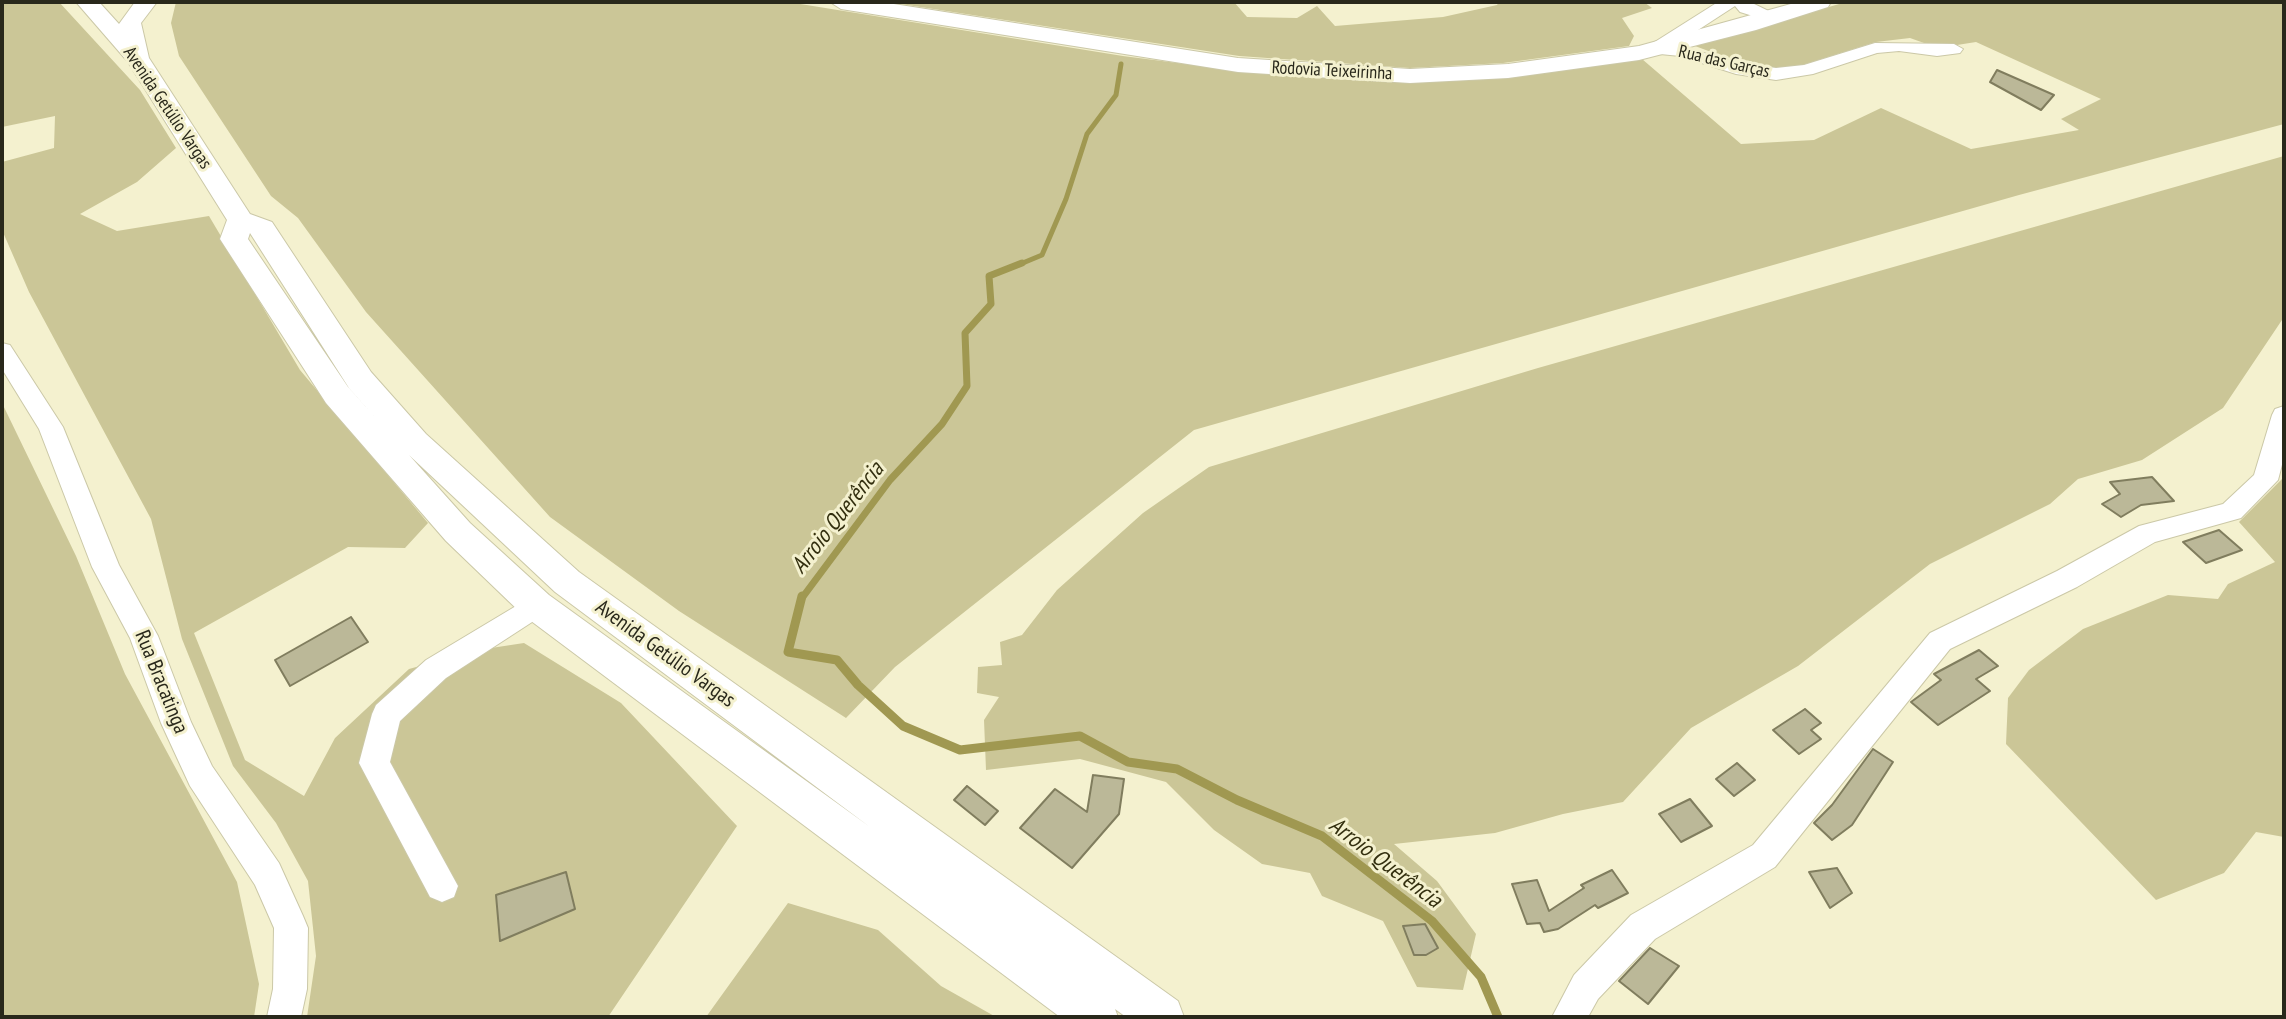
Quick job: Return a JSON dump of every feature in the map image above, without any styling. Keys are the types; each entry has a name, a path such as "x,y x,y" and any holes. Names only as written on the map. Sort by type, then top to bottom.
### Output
{"main road":[{"name":"Rodovia Teixeirinha","path":"841,2 1238,65 1410,76 1577,64 1656,49 1820,2"},
{"path":"93,9 124,14 143,4"},
{"path":"137,58 130,23 143,4"},
{"name":"Avenida Getúlio Vargas","path":"93,9 137,58 240,220 262,228 360,380 415,442 567,582 1162,1017"},
{"name":"Avenida Getúlio Vargas","path":"240,220 234,239 337,395 458,532 536,606 1096,1017"}],"street":[{"path":"1656,49 1730,2"},
{"path":"1741,2 1746,8 1772,17"},
{"name":"Rua das Garças","path":"1656,49 1682,51 1736,68 1776,75 1793,74 1875,48 1899,46 1937,51 1954,49"},
{"name":"Rua Bracatinga","path":"2,351 51,427 106,567 144,636 176,723 201,776 267,874 291,928 290,989 284,1017"},
{"path":"1569,1017 1586,986 1643,927 1764,856 1794,823 1940,641 2067,579 2148,533 2199,522 2232,511 2265,480 2284,415"},
{"path":"442,886 374,763 387,714 436,669 536,606"}],"shaded area":[{"path":"2,2 59,2 140,90 176,148 137,182 80,214 117,231 209,216 300,370 428,523 405,548 348,547 194,633 245,760 304,796 335,738 409,669 478,650 524,643 621,703 737,826 608,1017 307,1017 316,956 308,881 276,823 233,766 182,639 151,519 29,292 2,230 2,162 54,148 55,116 2,127"},
{"path":"176,2 788,2 1123,56 1232,70 1408,82 1516,77 1642,59 1741,144 1814,140 1881,108 1971,149 2079,130 2061,119 2101,99 1976,42 1938,48 1910,38 1876,42 1790,69 1746,65 1695,46 1846,2 2284,2 2284,124 2019,195 1194,430 895,667 846,718 679,611 550,517 366,312 298,218 271,196 179,56 171,23"},
{"path":"888,2 1234,2 1247,17 1297,18 1317,6 1335,26 1443,17 1497,5 1499,2 1644,2 1652,8 1622,18 1634,36 1629,46 1503,63 1410,68 1239,56"},
{"path":"2284,156 2284,317 2223,408 2142,460 2078,479 2050,504 1930,564 1798,666 1691,728 1623,802 1563,814 1495,833 1394,844 1437,881 1476,934 1463,990 1417,987 1383,921 1322,896 1310,873 1262,864 1214,830 1166,782 1080,759 986,770 984,720 999,697 977,693 978,667 1002,665 1000,642 1022,635 1057,590 1143,513 1209,467 1538,368"},
{"path":"2,403 76,556 125,674 237,882 259,984 254,1017 2,1017"},
{"path":"2284,477 2284,837 2256,832 2224,873 2156,900 2006,744 2008,698 2029,670 2083,629 2168,595 2218,599 2228,584 2275,562 2239,522"},
{"path":"788,903 878,930 941,986 996,1017 706,1017"}],"building":[{"path":"1997,70 2054,95 2041,110 1990,82"},
{"path":"2152,477 2174,501 2141,505 2121,517 2102,504 2120,494 2110,482"},
{"path":"2219,530 2242,550 2206,563 2183,542"},
{"path":"351,617 368,642 290,686 275,660"},
{"path":"1979,650 1998,666 1976,679 1990,691 1938,725 1911,702 1941,680 1934,674"},
{"path":"1805,709 1821,723 1811,730 1821,739 1799,754 1773,730"},
{"path":"1873,749 1893,762 1852,825 1832,840 1814,823 1832,805"},
{"path":"1737,763 1755,780 1734,796 1716,779"},
{"path":"1093,775 1124,779 1119,814 1072,868 1020,828 1055,789 1087,812"},
{"path":"967,786 998,811 985,825 954,800"},
{"path":"1690,799 1712,826 1681,842 1659,814"},
{"path":"1837,868 1852,893 1830,908 1809,872"},
{"path":"1612,870 1628,893 1598,908 1595,905 1558,929 1544,932 1540,923 1527,924 1512,884 1537,880 1549,911 1584,888 1581,885"},
{"path":"566,872 575,909 500,941 496,895"},
{"path":"1425,924 1438,948 1426,955 1414,955 1403,926"},
{"path":"1650,948 1679,966 1648,1004 1619,981"}],"waterway":[{"name":"Arroio Querência","path":"1018,265 1042,255 1066,199 1087,134 1116,95 1121,64"},
{"name":"Arroio Querência","path":"802,598 890,480 942,424 967,386 965,333 991,304 989,276 1022,263"},
{"name":"Arroio Querência","path":"802,596 788,652 837,660 858,685 903,726 960,750 1080,736 1128,762 1177,769 1237,800 1322,836 1432,921 1481,977 1498,1017"}]}
